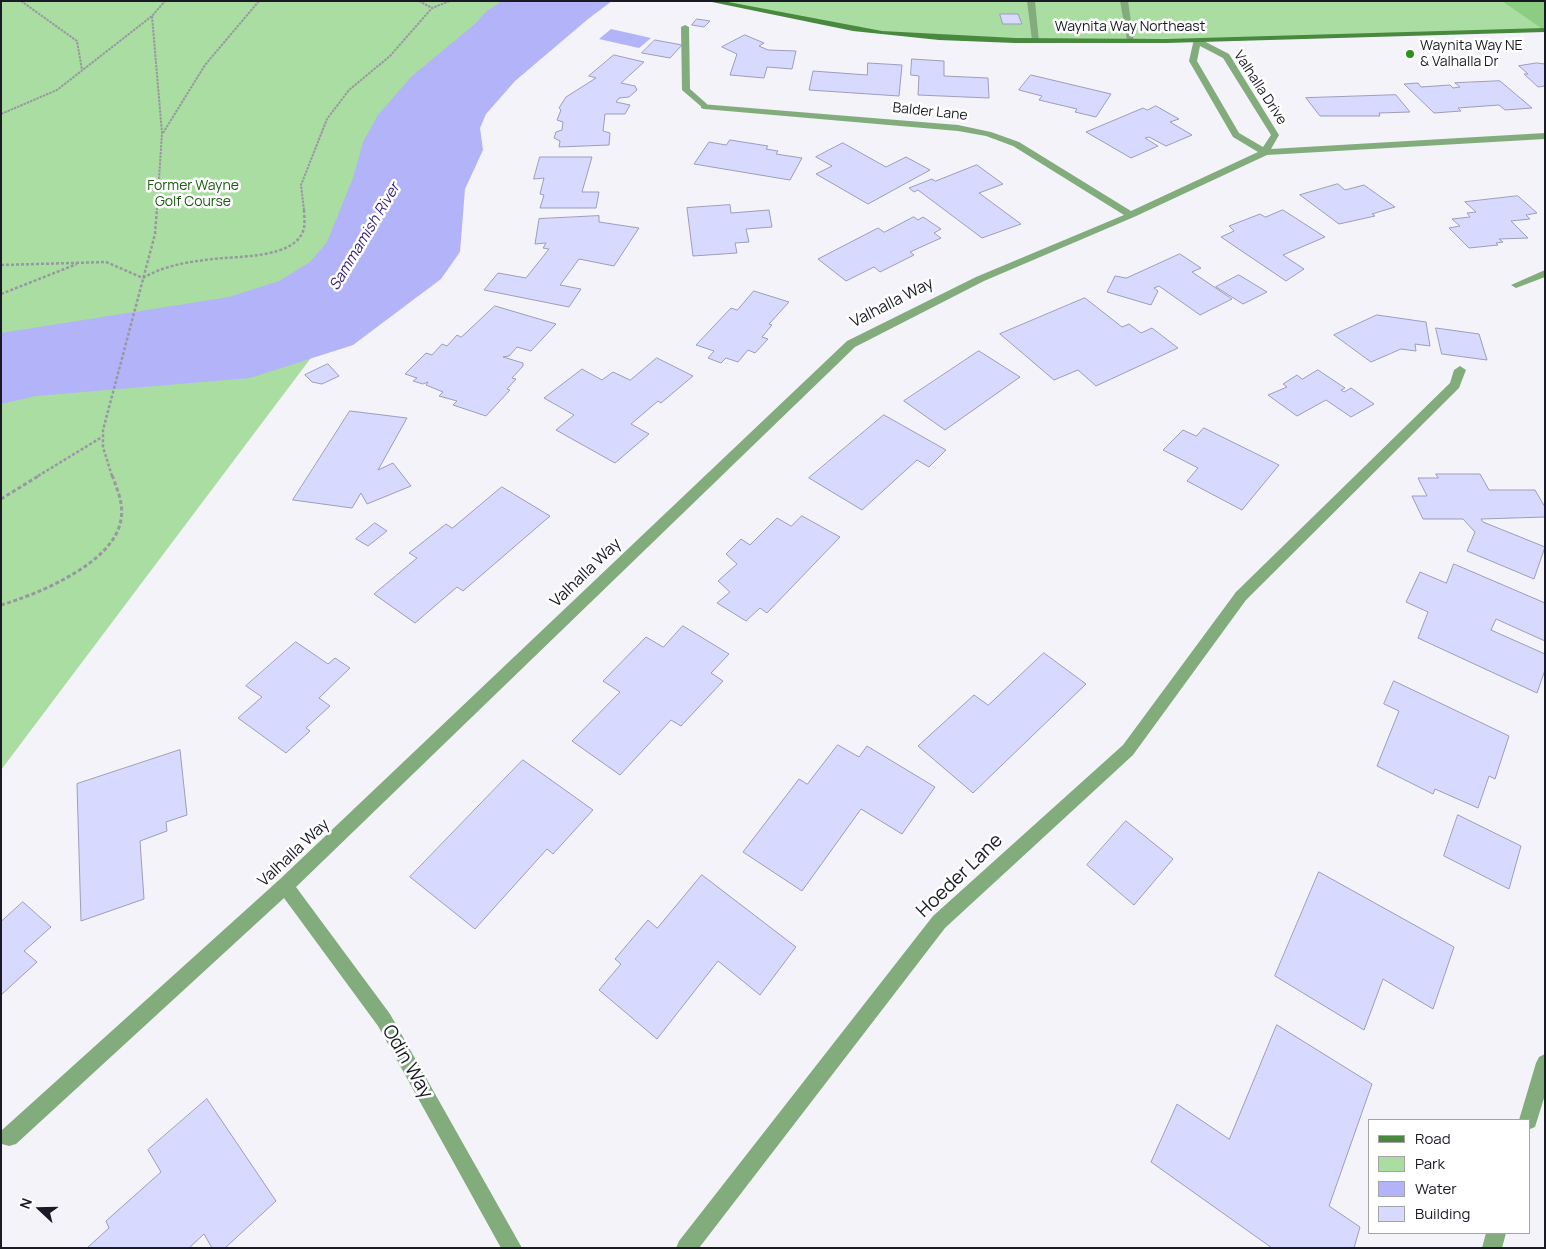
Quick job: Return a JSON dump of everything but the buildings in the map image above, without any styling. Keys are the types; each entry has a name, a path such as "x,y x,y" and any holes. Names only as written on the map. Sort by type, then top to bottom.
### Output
{"main road":[{"name":"Waynita Way Northeast","path":"714,2 880,32 938,38 1196,41 1545,30"}],"street":[{"path":"1031,1 1036,40"},
{"path":"1124,1 1131,40"},
{"name":"Balder Lane","path":"685,27 686,90 704,106 958,128 988,134 1016,144 1131,215"},
{"path":"1196,41 1193,61 1236,135 1266,152"},
{"name":"Valhalla Drive","path":"1196,41 1226,56 1276,135 1266,152"},
{"name":"Valhalla Drive","path":"1266,152 1545,136"},
{"name":"Valhalla Way","path":"9,1137 285,886 851,344 980,279 1131,215 1266,152"},
{"path":"1516,285 1545,273"},
{"name":"Hoeder Lane","path":"686,1248 939,922 1128,750 1241,596 1455,385 1460,370"},
{"name":"Odin Way","path":"285,886 384,1020 512,1248"},
{"path":"1528,1119 1545,1064"},
{"path":"1492,1248 1496,1234"}],"path":[{"path":"21,1 77,41 82,70"},
{"path":"1,114 56,90 152,16 165,1"},
{"path":"162,133 205,65 259,1"},
{"path":"419,1 432,8"},
{"path":"142,278 160,268 213,259 260,256 284,248 297,239 304,229 301,185 327,119 349,90 390,56 432,8 450,1"},
{"path":"1,605 40,593 76,574 101,552 119,528 122,509 105,456 102,437 106,415 155,234 162,133 152,16"},
{"path":"1,265 106,262 142,278"},
{"path":"1,294 80,263"},
{"path":"1,499 102,437"}],"green space":[{"name":"Former Wayne Golf Course","path":"1,1 564,1 371,278 1,770"},
{"path":"712,1 1503,1 1545,30 1197,41 938,38 861,30"},
{"path":"1502,1 1545,1 1545,30 1544,30"}],"water":[{"name":"Sammamish River","path":"502,1 612,1 515,81 486,114 480,128 483,150 465,189 460,252 441,279 353,345 250,378 36,396 1,404 1,333 229,297 279,281 310,262 327,242 353,178 363,142 378,115 412,76 475,24 487,11"},
{"path":"611,29 651,38 639,48 599,39"}],"place":[{"name":"Waynita Way NE & Valhalla Dr","path":"1410,54"}]}
